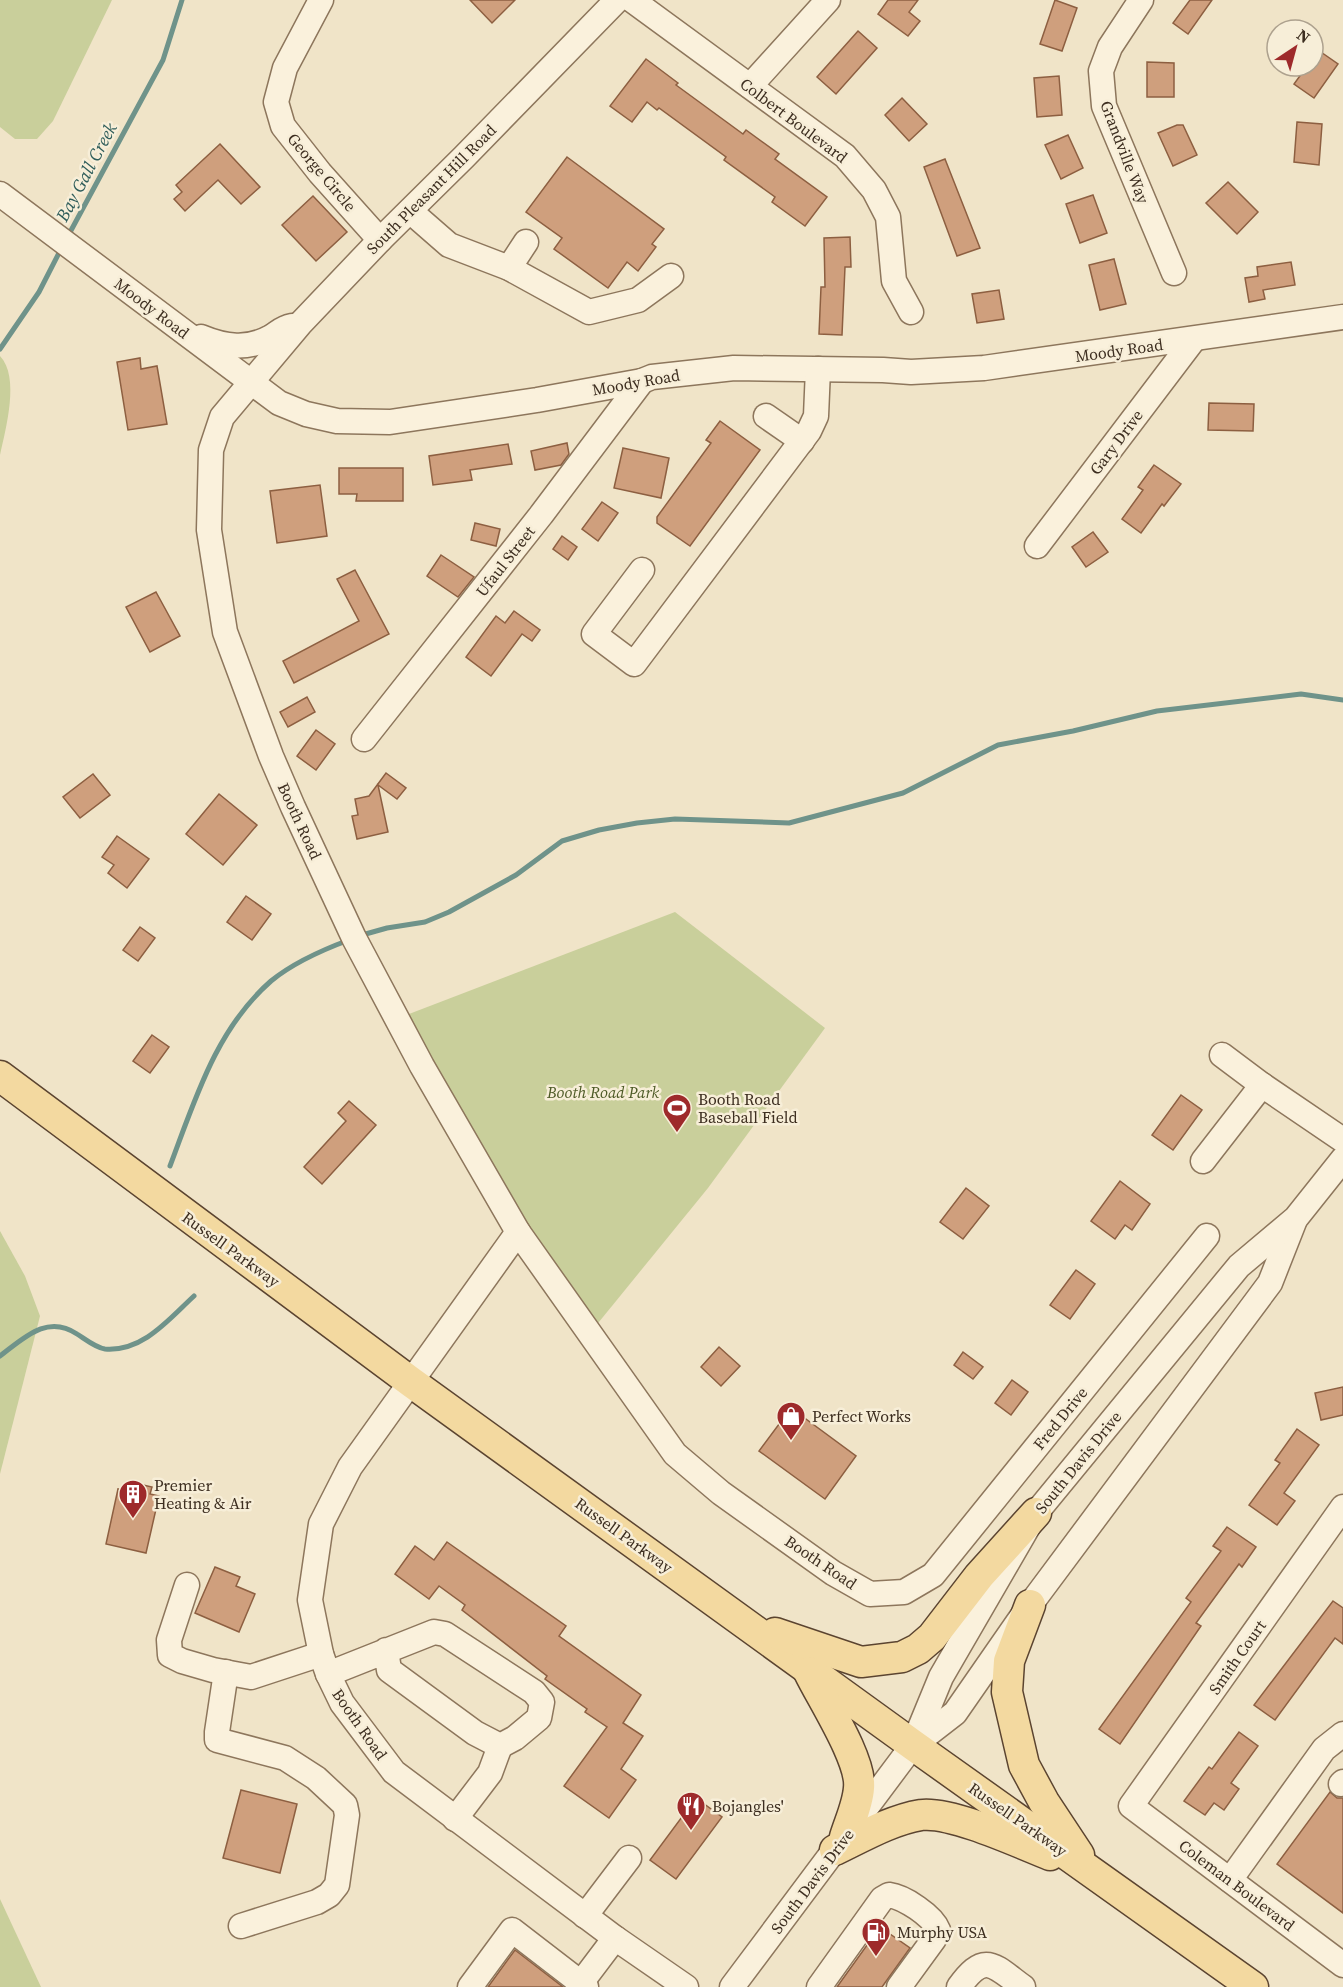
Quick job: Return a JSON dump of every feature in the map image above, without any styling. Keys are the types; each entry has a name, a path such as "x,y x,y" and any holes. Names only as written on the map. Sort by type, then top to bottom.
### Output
{"main road":[{"name":"Russell Parkway","path":"0,1076 411,1382 913,1745 1253,1987"},
{"path":"743,1621 861,1662 902,1657 918,1649 932,1637 979,1576 1036,1513"},
{"path":"1030,1605 1009,1661 1007,1692 1018,1742 1024,1766 1044,1803 1089,1870"},
{"path":"806,1667 850,1752 859,1775 858,1797 840,1844"},
{"path":"840,1844 894,1823 923,1815 938,1815 958,1820 1089,1870"}],"street":[{"name":"George Circle","path":"321,0 285,68 276,102 283,126 320,173 380,240"},
{"name":"South Pleasant Hill Road","path":"250,382 300,324 380,240 617,0"},
{"name":"Colbert Boulevard","path":"632,0 845,156 874,190 888,217 894,281 910,312"},
{"path":"750,86 828,0"},
{"name":"Grandville Way","path":"1141,0 1110,47 1101,72 1104,106 1174,273"},
{"name":"Moody Road","path":"1,195 279,403 306,414 337,422 390,422 537,400 642,381 652,377 734,368 911,372 984,368 1343,317"},
{"path":"410,211 449,245 509,268 589,312 638,300 671,276"},
{"path":"509,268 526,242"},
{"path":"177,327 220,345 233,347 260,341 272,336 282,328 300,324"},
{"name":"Gary Drive","path":"1037,546 1194,339"},
{"path":"642,570 594,634 634,664 802,441 816,416 818,369"},
{"name":"Ufaul Street","path":"364,739 541,515 642,381"},
{"name":"Booth Road","path":"250,382 222,417 211,450 209,530 225,632 271,756 354,938 422,1066 518,1232 675,1454 721,1493 833,1573 870,1594 904,1592"},
{"path":"766,416 802,441"},
{"path":"1222,1055 1262,1086 1343,1140"},
{"path":"1203,1161 1262,1086"},
{"name":"South Davis Drive","path":"732,1987 913,1745 941,1677 1036,1513 1239,1266 1296,1218 1343,1159"},
{"name":"South Davis Drive","path":"913,1745 955,1713 1030,1605 1270,1283 1296,1218"},
{"name":"Booth Road","path":"518,1232 350,1467 321,1524 310,1600 324,1664 342,1703 394,1772 585,1916 686,1987"},
{"name":"Fred Drive","path":"904,1592 933,1575 1207,1236"},
{"name":"Smith Court","path":"1131,1806 1343,1508"},
{"path":"187,1585 169,1640 170,1655 182,1661 251,1677 387,1650 434,1632 445,1634 534,1692 542,1702 539,1718 515,1738 500,1746 490,1773 455,1819"},
{"path":"387,1650 389,1670 475,1732 500,1746"},
{"path":"226,1672 217,1740 285,1758 316,1778 345,1805 346,1815 337,1885 329,1895 317,1902 241,1926"},
{"path":"1230,1880 1324,1749 1343,1734"},
{"name":"Coleman Boulevard","path":"1131,1806 1343,1965"},
{"path":"585,1916 629,1858"},
{"path":"819,1987 882,1899 889,1895 899,1896 935,1922 938,1930 899,1987"},
{"path":"470,1987 512,1930 582,1986 615,1938"},
{"path":"959,1987 970,1971 986,1964 995,1967 1023,1987"}],"green space":[{"path":"0,0 112,0 53,121 37,139 15,139 0,127"},
{"path":"0,356 6,365 9,377 10,403 0,455"},
{"name":"Booth Road Park","path":"675,912 825,1028 708,1188 590,1333 396,1019"},
{"path":"0,1231 25,1276 40,1316 0,1474"},
{"path":"0,1899 41,1987 0,1987"}],"building":[{"path":"470,0 515,0 492,23"},
{"path":"888,0 918,0 909,12 920,21 908,36 878,14"},
{"path":"1055,0 1077,8 1062,51 1040,44"},
{"path":"1190,0 1212,0 1188,34 1173,23"},
{"path":"858,31 877,48 836,94 817,77"},
{"path":"1325,55 1338,64 1314,98 1294,84 1298,78 1325,78"},
{"path":"646,59 678,83 676,85 743,134 746,130 779,154 775,159 827,197 805,226 772,202 775,197 724,160 726,157 659,108 657,110 647,102 632,122 610,106"},
{"path":"1147,62 1174,63 1174,97 1147,97"},
{"path":"1059,76 1062,115 1037,117 1034,78"},
{"path":"902,98 927,124 909,141 885,115"},
{"path":"1297,122 1322,124 1319,165 1294,162"},
{"path":"1177,125 1183,125 1197,155 1173,166 1158,133"},
{"path":"1068,135 1083,168 1061,179 1045,145"},
{"path":"220,144 260,187 241,204 218,180 185,211 174,199 182,192 176,185"},
{"path":"567,157 664,229 652,244 656,247 638,271 627,262 608,288 554,249 562,238 526,212"},
{"path":"945,159 980,248 957,256 924,167"},
{"path":"1228,182 1258,212 1237,234 1206,203"},
{"path":"1093,195 1107,233 1080,243 1066,204"},
{"path":"313,196 347,232 316,261 282,225"},
{"path":"850,237 851,267 845,267 842,335 819,334 821,287 825,287 824,238"},
{"path":"1114,259 1126,304 1100,310 1089,265"},
{"path":"1291,262 1295,285 1263,290 1265,299 1249,302 1245,278 1258,276 1257,267"},
{"path":"999,290 1004,319 977,323 972,294"},
{"path":"140,358 141,369 157,366 167,424 128,430 117,362"},
{"path":"1209,403 1254,404 1253,431 1208,430"},
{"path":"720,421 760,450 690,546 657,523 657,517 711,443 706,440"},
{"path":"567,443 569,454 561,465 535,470 531,451"},
{"path":"508,444 512,464 470,470 472,480 433,485 429,456"},
{"path":"623,448 669,458 661,498 614,488"},
{"path":"1154,465 1181,484 1164,506 1162,504 1141,533 1122,519 1143,490 1138,487"},
{"path":"339,468 403,468 403,501 356,501 357,494 339,494"},
{"path":"320,485 327,536 277,543 270,491"},
{"path":"602,502 618,513 598,541 582,529"},
{"path":"475,523 500,529 496,546 471,540"},
{"path":"1093,532 1108,552 1086,567 1072,547"},
{"path":"562,536 577,547 568,560 553,549"},
{"path":"441,555 474,577 458,597 427,576"},
{"path":"355,570 389,634 294,683 283,661 359,621 337,579"},
{"path":"156,592 180,636 150,652 126,607"},
{"path":"514,611 540,630 532,641 522,634 491,676 466,657 496,616 505,623"},
{"path":"307,697 315,712 288,727 280,712"},
{"path":"316,730 335,744 316,770 297,756"},
{"path":"386,773 406,788 397,799 378,785 388,832 357,839 352,816 358,815 355,799 369,796"},
{"path":"93,774 110,795 80,818 63,797"},
{"path":"219,794 257,825 223,865 186,834"},
{"path":"117,836 149,859 127,888 108,873 114,865 102,857"},
{"path":"246,896 271,914 252,940 227,922"},
{"path":"140,927 155,938 138,961 123,950"},
{"path":"152,1035 169,1047 150,1073 133,1061"},
{"path":"1181,1095 1202,1110 1173,1150 1152,1135"},
{"path":"349,1101 376,1125 322,1184 304,1167 346,1121 338,1113"},
{"path":"1120,1181 1150,1204 1132,1230 1125,1225 1115,1239 1091,1221"},
{"path":"966,1188 989,1206 963,1239 940,1222"},
{"path":"1076,1270 1095,1284 1070,1319 1050,1305"},
{"path":"719,1347 740,1366 721,1386 701,1367"},
{"path":"963,1352 983,1367 973,1379 954,1365"},
{"path":"1012,1380 1028,1392 1011,1415 995,1403"},
{"path":"1343,1387 1343,1415 1321,1420 1315,1393"},
{"path":"791,1408 856,1456 825,1499 759,1451"},
{"path":"1297,1429 1319,1445 1284,1493 1295,1501 1277,1525 1249,1505 1280,1463 1275,1460"},
{"name":"Premier Heating & Air","path":"130,1482 152,1487 150,1494 159,1496 146,1553 106,1544 118,1489 128,1491"},
{"path":"1227,1527 1256,1547 1242,1567 1239,1564 1196,1623 1201,1626 1120,1744 1099,1729 1191,1602 1186,1598 1221,1551 1213,1546"},
{"path":"447,1542 566,1626 559,1636 641,1695 623,1723 643,1736 621,1769 636,1780 609,1818 564,1786 607,1727 585,1712 587,1709 545,1679 547,1676 462,1610 465,1605 439,1586 429,1599 395,1574 415,1546 434,1560"},
{"path":"215,1567 240,1577 236,1586 255,1594 239,1632 195,1613"},
{"path":"1333,1601 1343,1608 1343,1644 1335,1638 1275,1720 1254,1705"},
{"path":"1239,1732 1258,1746 1231,1783 1239,1789 1224,1810 1214,1803 1205,1815 1184,1801 1209,1767 1212,1769"},
{"path":"241,1790 297,1804 280,1873 223,1858"},
{"path":"1330,1792 1337,1798 1343,1798 1343,1913 1277,1864"},
{"path":"696,1798 722,1817 676,1879 650,1860"},
{"path":"880,1927 910,1948 882,1987 837,1987"},
{"path":"515,1950 563,1987 488,1987"}],"waterway":[{"name":"Bay Gall Creek","path":"68,236 163,60 182,0"},
{"name":"Bay Gall Creek","path":"0,349 39,292 61,249"},
{"path":"362,935 387,928 425,922 449,912 516,875 562,841 599,830 675,819 789,823 903,793 998,745 1073,731 1157,711 1301,694 1343,700"},
{"path":"170,1166 209,1067 221,1043 252,1000 271,981 289,968 349,940"},
{"path":"0,1356 36,1331 56,1326 66,1328 102,1348 119,1349 143,1340 165,1324 194,1296"}],"place":[{"name":"Booth Road Baseball Field","path":"677,1134"},
{"name":"Perfect Works","path":"791,1442"},
{"name":"Premier Heating & Air","path":"133,1520"},
{"name":"Bojangles'","path":"691,1832"},
{"name":"Murphy USA","path":"876,1958"}]}
